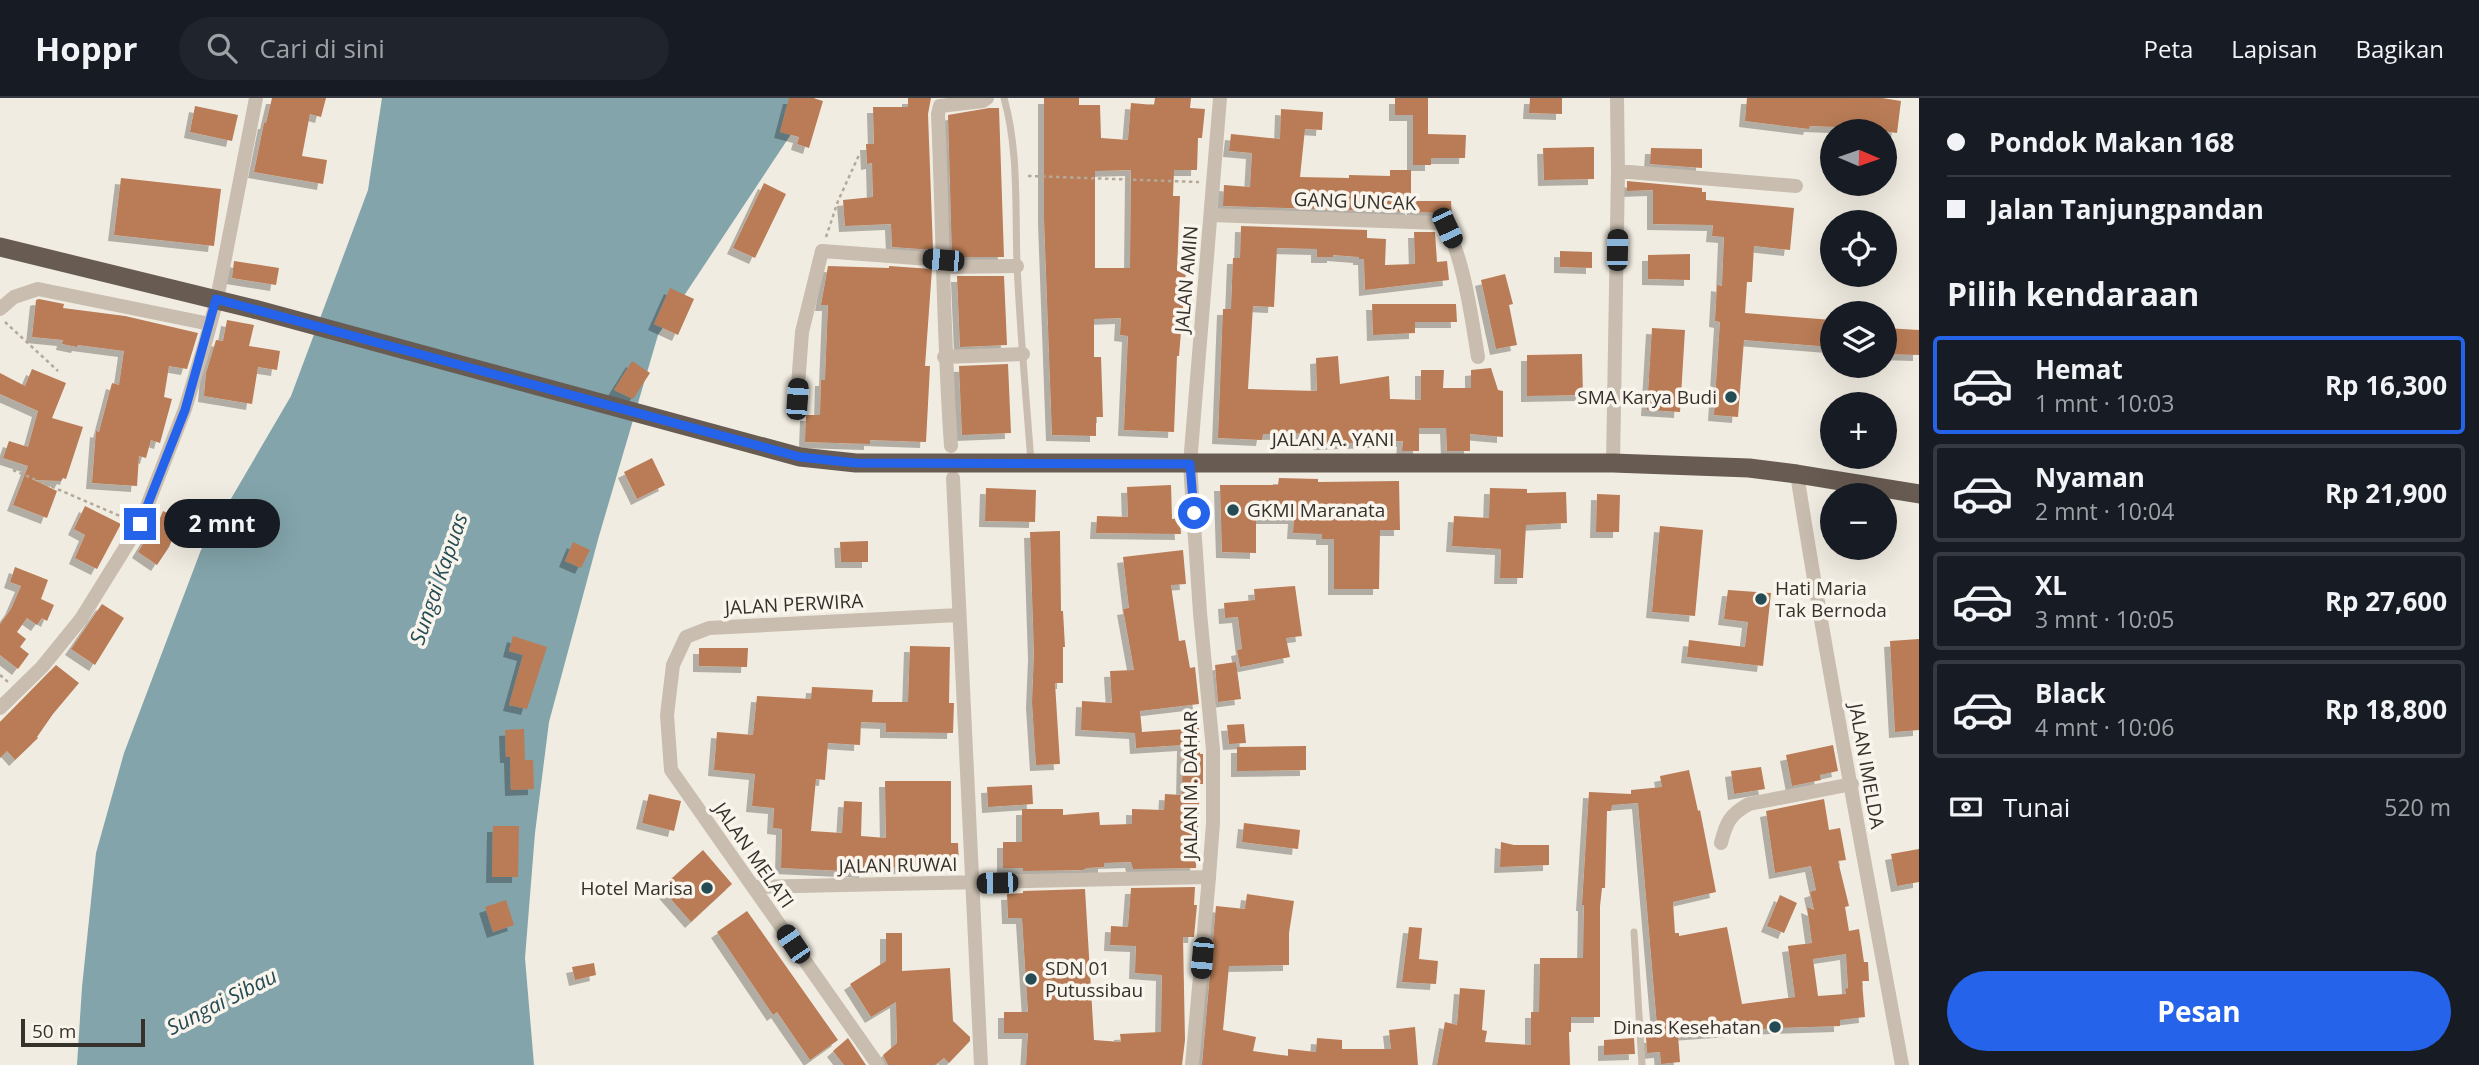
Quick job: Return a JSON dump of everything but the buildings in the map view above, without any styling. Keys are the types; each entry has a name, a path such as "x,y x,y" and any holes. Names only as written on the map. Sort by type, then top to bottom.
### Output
{"highway":[{"name":"JALAN A. YANI","path":"0,247 216,299 800,457 856,463 1613,463 1749,468 1919,494"}],"street":[{"path":"0,708 42,667 81,619 140,524 185,410 210,324 256,98"},
{"path":"951,446 944,357 944,264 938,114 940,106 983,101 986,98"},
{"name":"JALAN AMIN","path":"1190,464 1220,98"},
{"path":"1613,463 1617,98"},
{"path":"1618,171 1796,186"},
{"name":"GANG UNCAK","path":"1211,215 1440,223 1447,228 1456,248 1478,357"},
{"path":"797,399 802,331 822,251 944,264 1017,266"},
{"path":"0,309 14,297 38,289 210,324"},
{"path":"944,357 1023,354"},
{"name":"JALAN M. DAHAR","path":"1190,464 1213,750 1213,822 1192,1065"},
{"name":"JALAN IMELDA","path":"1797,474 1821,627 1852,783 1902,1065"},
{"path":"953,478 981,1065"},
{"name":"JALAN PERWIRA","path":"671,770 667,715 673,665 687,637 709,628 734,625 958,615"},
{"name":"JALAN MELATI","path":"671,770 878,1065"},
{"path":"1721,843 1726,822 1736,811 1749,804 1852,783"},
{"name":"JALAN RUWAI","path":"755,887 1209,877"}],"lane":[{"path":"1004,98 1010,117 1015,175 1017,266 1031,463"},
{"path":"1634,932 1642,1065"}],"path":[{"path":"822,251 838,201 859,155"},
{"path":"1015,175 1213,182"},
{"path":"0,317 58,372"},
{"path":"13,470 140,524"}],"water":[{"path":"382,98 815,98 658,335 599,536 549,722 535,833 525,958 534,1065 77,1065 96,853 124,753 201,550 291,396 368,190"}],"place":[{"name":"SMA Karya Budi","path":"1731,397"},
{"name":"GKMI Maranata","path":"1233,510"},
{"name":"Hati Maria Tak Bernoda","path":"1761,599"},
{"name":"Hotel Marisa","path":"707,888"},
{"name":"SDN 01 Putussibau","path":"1031,979"},
{"name":"Dinas Kesehatan","path":"1775,1027"}],"route":[{"path":"140,524 185,410 216,299 800,457 856,463 1190,464 1194,513"}],"water label":[{"name":"Sungai Kapuas","path":"439,579"},
{"name":"Sungai Sibau","path":"222,1002"}]}
